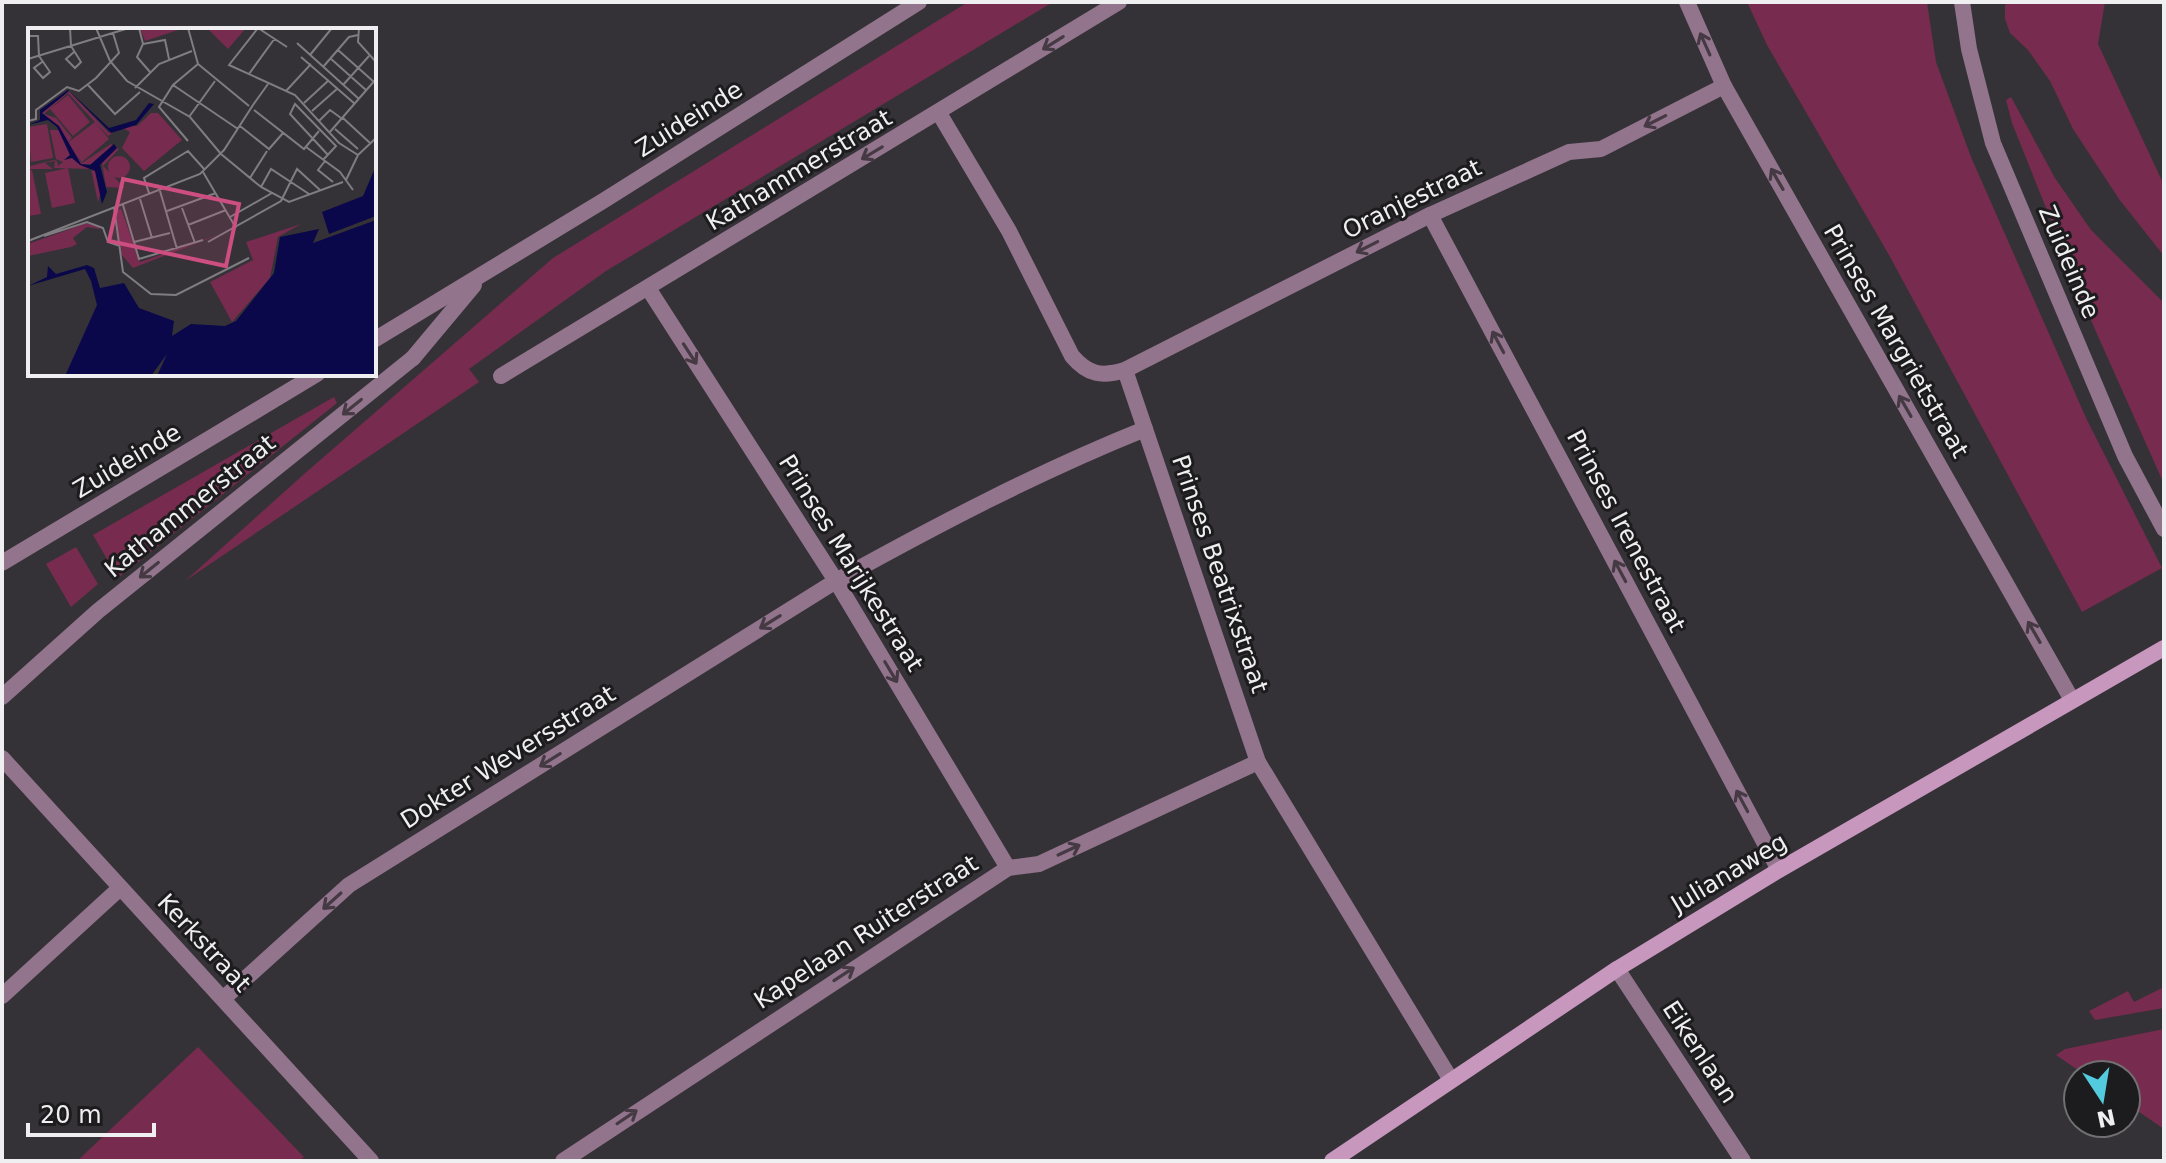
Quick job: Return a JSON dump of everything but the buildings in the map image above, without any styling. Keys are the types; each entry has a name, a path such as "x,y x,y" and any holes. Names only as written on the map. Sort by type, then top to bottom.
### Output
{"main road":[{"name":"Julianaweg","path":"1332,1161 1617,969 1779,870 2164,648"}],"street":[{"name":"Zuideinde","path":"376,339 919,2"},
{"name":"Kathammerstraat","path":"501,376 1119,2"},
{"name":"Prinses Margrietstraat","path":"1687,2 1724,86 2072,700"},
{"name":"Zuideinde","path":"1962,2 1969,49 1993,143 2125,456 2164,529"},
{"name":"Oranjestraat","path":"1125,370 1430,215 1569,152 1601,149 1724,86"},
{"path":"939,113 1009,231 1072,356 1083,369 1099,375 1125,370"},
{"name":"Prinses Irenestraat","path":"1430,215 1779,870"},
{"name":"Zuideinde","path":"413,358 482,274"},
{"name":"Prinses Marijkestraat","path":"648,288 836,581 1008,868"},
{"name":"Kathammerstraat","path":"2,697 98,611 413,358"},
{"name":"Prinses Beatrixstraat","path":"1125,370 1258,762 1451,1080"},
{"name":"Zuideinde","path":"2,563 314,376"},
{"name":"Dokter Weversstraat","path":"224,998 349,885 836,581 977,505 1085,453 1145,429"},
{"name":"Kerkstraat","path":"2,758 371,1161"},
{"name":"Kapelaan Ruiterstraat","path":"563,1161 1008,868 1039,864 1258,762"},
{"path":"2,996 119,889"},
{"name":"Eikenlaan","path":"1617,969 1743,1161"}],"shaded area":[{"path":"968,2 1053,2 606,271 469,369 479,382 185,581 553,258"},
{"path":"1747,2 1927,2 1936,62 1971,157 2087,420 2162,568 2082,612 1889,255 1767,45"},
{"path":"2009,2 2105,2 2098,44 2164,185 2164,256 2119,199 2073,129 2050,81 2028,50 2010,33 2005,19 2005,5"},
{"path":"2011,97 2055,178 2091,230 2164,303 2164,484 2093,325 2012,123 2006,100"},
{"path":"334,397 337,403 118,578 93,535"},
{"path":"76,547 98,584 71,607 46,564"},
{"path":"2164,987 2164,1008 2095,1020 2089,1011 2128,991 2134,1002"},
{"path":"2164,1029 2164,1129 2142,1114 2142,1059 2062,1059 2056,1055 2065,1049"},
{"path":"198,1047 304,1157 299,1161 77,1161"}]}
